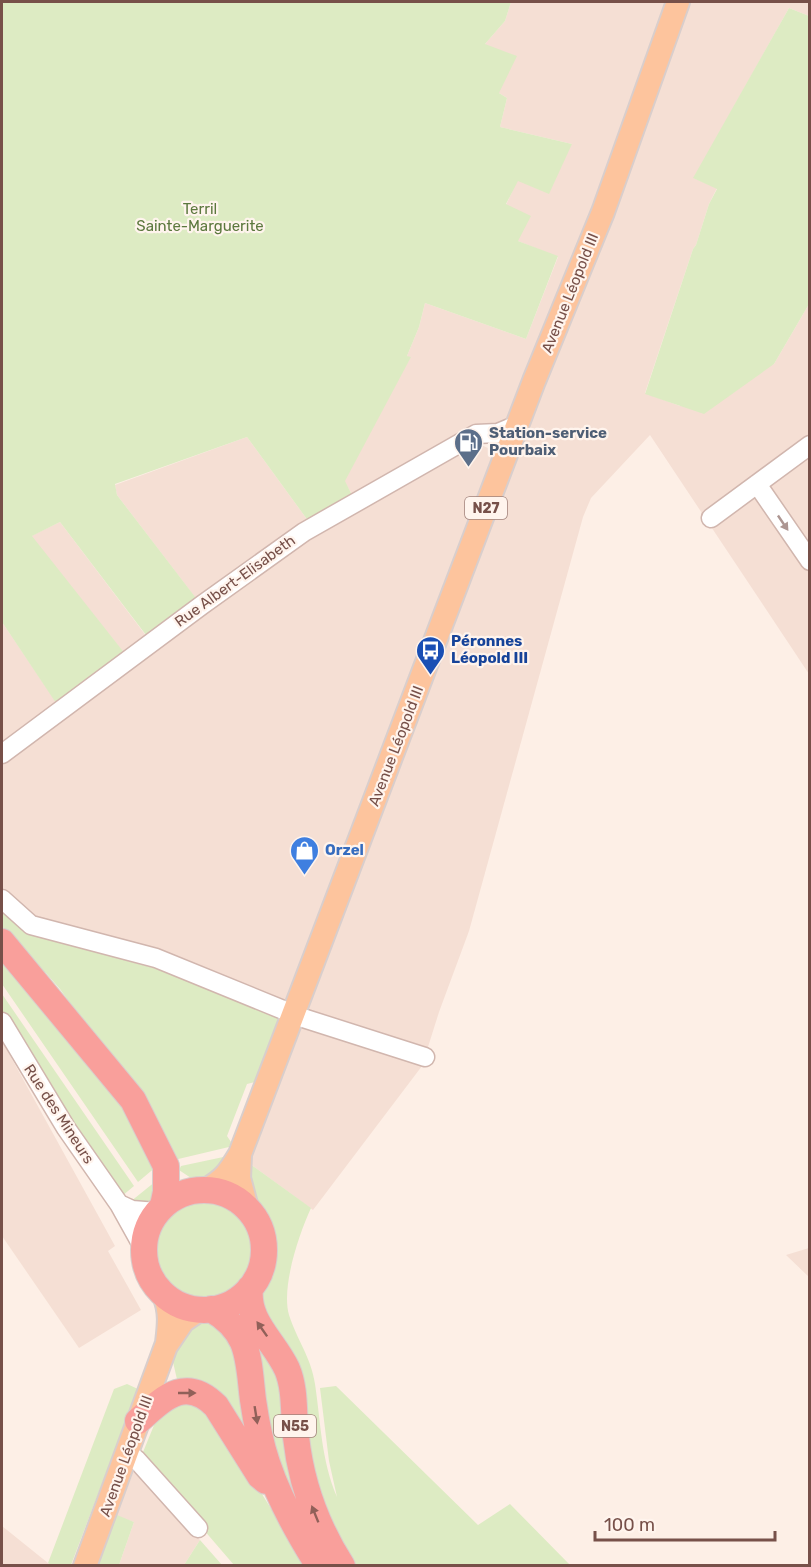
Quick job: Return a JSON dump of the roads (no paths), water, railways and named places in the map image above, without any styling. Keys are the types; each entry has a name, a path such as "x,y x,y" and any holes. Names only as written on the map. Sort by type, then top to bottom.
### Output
{"highway":[{"path":"2,942 133,1100 166,1166 188,1184 202,1190 226,1194 248,1208"},
{"path":"144,1249 147,1229 160,1209 166,1192 166,1166"},
{"name":"N27","path":"160,1209 177,1196 202,1190"},
{"name":"N27","path":"205,1309 225,1306 239,1299 250,1288 259,1273 264,1256 263,1239 258,1222 248,1208"},
{"name":"N27","path":"144,1249 149,1274 164,1295"},
{"name":"N55","path":"250,1288 249,1306 254,1319 281,1357 288,1371 296,1437 308,1494 316,1517 342,1566"},
{"path":"164,1295 186,1307 205,1309"},
{"name":"N55","path":"205,1309 223,1316 244,1344 258,1428 278,1493 319,1566"},
{"path":"138,1421 167,1396 187,1391 202,1395 216,1406 260,1476 278,1493"}],"main road":[{"name":"Avenue Léopold III","path":"202,1190 221,1182 240,1154 504,460 603,212 678,2"},
{"name":"Avenue Léopold III","path":"240,1154 239,1178 248,1208"},
{"name":"Avenue Léopold III","path":"85,1566 166,1346 170,1319 164,1295"},
{"name":"Avenue Léopold III","path":"166,1346 183,1321 205,1309"}],"street":[{"name":"Rue Albert-Elisabeth","path":"2,754 304,532 476,434 507,431 518,425"},
{"path":"485,434 498,444 504,460"},
{"path":"711,518 810,445"},
{"path":"757,484 810,561"},
{"path":"2,899 31,925 156,958 348,1034 425,1057"},
{"name":"Rue des Mineurs","path":"2,1022 66,1128 119,1204 144,1249"},
{"path":"119,1204 132,1210 160,1209"},
{"path":"126,1452 136,1459 198,1528"}],"place":[{"name":"Station-service Pourbaix","path":"468,468"},
{"name":"Péronnes Léopold III","path":"430,676"},
{"name":"Orzel","path":"304,876"}],"park label":[{"name":"Terril Sainte-Marguerite","path":"200,218"}]}
